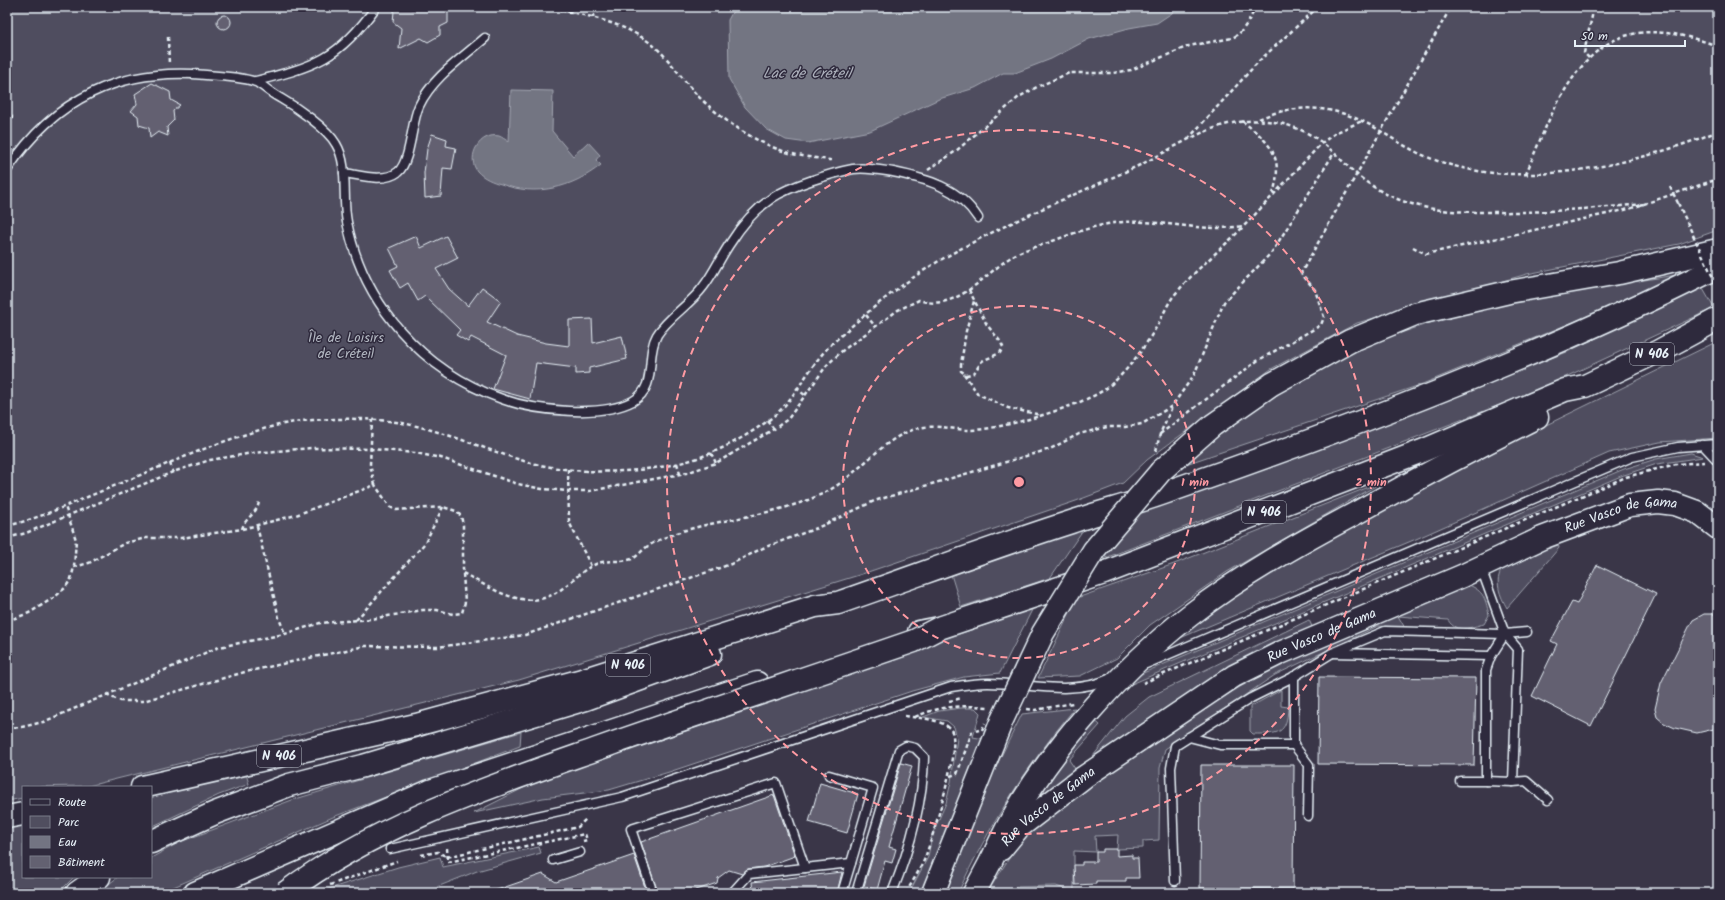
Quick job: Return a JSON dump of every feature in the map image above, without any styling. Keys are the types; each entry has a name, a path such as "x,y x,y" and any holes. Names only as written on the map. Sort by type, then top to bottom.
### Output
{"main road":[{"path":"933,893 1002,720 1043,633 1094,550 1160,471 1213,425 1272,384 1350,341 1415,314 1509,292 1619,273 1718,250"},
{"name":"N 406","path":"146,786 416,725 582,680 815,606 838,602 1071,522 1160,494 1359,421 1547,348 1651,301 1718,267"},
{"name":"N 406","path":"195,893 430,791 905,635 939,628 1104,573 1422,451 1565,390 1585,386 1659,351 1718,319"},
{"path":"974,893 1012,818 1049,762 1132,678 1190,616 1274,557 1470,450 1571,399 1585,386"},
{"name":"Rue Vasco de Gama","path":"991,861 1019,827 1084,777 1234,676 1280,653 1481,568 1542,538 1630,505 1658,502 1675,504 1708,512 1718,528"},
{"path":"152,842 215,813 289,785 363,766 586,699 817,615 838,602"},
{"path":"285,893 304,879 349,852 400,826 483,790 661,726 914,641 939,628"},
{"path":"7,817 22,814"}],"lane":[{"path":"7,170 18,152 52,116 89,94 116,82 150,74 169,72 210,75 256,81 301,70 325,59 348,40 376,7"},
{"path":"344,173 375,177 388,176 398,172 406,160 412,125 419,105 434,83 485,38"},
{"path":"256,81 269,92 298,108 335,141 342,155 344,173 343,200 347,224 355,255 373,292 389,319 414,345 448,373 480,391 516,404 551,410 581,411 616,408 635,400 645,390 650,376 652,345 659,331 691,303 700,292 731,241 750,217 773,198 811,181 854,169 876,169 916,178 946,188 969,204 978,218"},
{"path":"1703,444 1718,461"},
{"path":"390,849 622,797 951,687 988,683 1066,688 1088,685 1108,679 1132,678 1147,663 1606,467 1649,453 1678,447 1718,444"},
{"path":"1481,568 1505,634 1518,649 1512,782"},
{"path":"1175,881 1171,768 1175,746 1252,698 1294,676 1332,653 1385,631 1505,634 1526,632"},
{"path":"1486,780 1486,670 1491,656 1505,634"},
{"path":"1332,653 1491,656"},
{"path":"1294,676 1294,745 1309,765 1308,816"},
{"path":"1189,737 1220,745 1294,745"},
{"path":"856,893 899,750 906,746 915,748 924,757 922,792 899,875 892,893"},
{"path":"830,775 873,788 842,893"},
{"path":"1460,781 1486,780 1512,782 1526,780 1548,800"},
{"path":"653,893 631,830 776,783 805,868"},
{"path":"553,860 580,852"},
{"path":"732,893 749,874 851,863"}],"path":[{"path":"547,7 592,18 630,31 654,45 701,98 733,124 755,138 787,152 837,162 854,169"},
{"path":"592,18 603,7"},
{"path":"916,178 956,151 1019,98 1038,87 1069,73 1113,73 1131,70 1189,46 1238,36 1244,30 1258,7"},
{"path":"1186,141 1259,61 1318,7"},
{"path":"1160,434 1257,361 1321,325 1324,317 1315,290 1302,273 1451,7"},
{"path":"1590,58 1584,53 1594,7"},
{"path":"1526,174 1546,126 1570,82 1590,58 1599,50 1622,37 1645,33 1687,37 1718,46"},
{"path":"168,37 169,72"},
{"path":"7,526 65,506 246,434 276,425 313,420 372,420 410,425 440,432 530,463 568,469 634,470 661,467 712,453 727,446 767,420 785,406 813,364 832,343 914,278 940,260 973,243 1158,157 1207,130 1242,121 1259,119 1287,110 1305,108 1322,109 1341,113 1362,121 1410,149 1430,158 1453,165 1492,173 1526,174 1588,168 1657,154 1718,131"},
{"path":"7,111 12,115 9,144 18,152"},
{"path":"1259,119 1288,125 1308,133 1323,142 1357,175 1373,187 1396,199 1417,206 1461,212 1529,213 1646,204"},
{"path":"1242,121 1270,145 1276,157 1277,179 1273,194"},
{"path":"462,574 512,597 538,600 545,598 566,586 591,566 600,562 634,559 650,545 685,530 809,500 838,485 875,453 896,439 918,428 937,427 973,430 1042,416 1092,396 1107,388 1129,367 1155,330 1168,303 1178,291 1244,226 1323,142 1337,132 1362,121"},
{"path":"1154,458 1160,434 1172,406 1194,375 1224,302 1272,252 1334,153"},
{"path":"1413,247 1426,254 1629,209 1718,179"},
{"path":"1670,188 1718,288"},
{"path":"7,538 26,533 173,472 210,460 253,453 311,448 371,449 415,453 441,458 518,484 542,489 569,491 590,491 680,474 716,463 774,429 788,419 827,365 874,326 898,310 919,300 929,304 952,299 969,290 1000,264 1019,253 1101,225 1123,222 1216,228 1244,226"},
{"path":"961,371 967,375 974,373 982,361 1002,351 1000,341 987,325 969,290"},
{"path":"974,300 966,331 961,371 978,394 1008,408 1042,416"},
{"path":"866,315 874,326"},
{"path":"796,388 806,396"},
{"path":"106,695 121,701 143,701 245,672 365,646 438,647 525,635 731,564 763,548 817,528 874,501 1050,449 1079,434 1107,427 1125,427 1142,424 1172,406"},
{"path":"7,728 22,727 43,722 219,647 284,634 320,623 387,617 423,610 437,610 453,614 462,613 465,602 462,574 463,525 461,516 456,511 443,507 396,510 390,507 375,485 370,465 372,420"},
{"path":"767,420 774,429"},
{"path":"712,453 716,463"},
{"path":"1132,678 1636,473 1676,464 1705,462"},
{"path":"170,463 173,472"},
{"path":"677,463 680,474"},
{"path":"568,469 569,522 591,566"},
{"path":"74,567 89,563 125,543 146,538 181,538 257,526 296,514 375,485"},
{"path":"242,529 246,520 257,508 259,500"},
{"path":"7,621 29,613 55,597 65,588 70,579 74,567 76,540 65,506"},
{"path":"355,620 425,543 443,507"},
{"path":"257,526 284,634"},
{"path":"905,716 943,724 952,731 954,741 950,776 925,858 906,893"},
{"path":"950,776 958,774 972,732 982,730"},
{"path":"416,856 438,852 447,857 578,827 585,818"},
{"path":"446,848 448,862 585,834 587,840 579,842"},
{"path":"327,886 404,859"}],"green space":[{"name":"Île de Loisirs de Créteil","path":"7,7 1718,7 1718,230 1679,244 1527,274 1357,323 1271,369 1147,460 1123,483 1076,501 859,575 519,680 88,786 22,786 22,798 7,801 7,179 19,158 7,152"},
{"path":"1695,272 1420,385 1180,466 1265,400 1349,351 1441,319 1512,301"},
{"path":"1702,287 1714,308 1533,392 1100,560 1149,502 1328,442 1567,352"},
{"path":"1718,341 1718,438 1660,442 1609,453 1416,539 1178,639 1247,586 1403,495"},
{"path":"1691,453 1703,457 1657,464 1621,476 1127,686 1129,679 1624,469 1656,459"},
{"path":"1384,481 1227,572 1150,625 1117,658 1080,676 1038,678 1077,598 1174,564"},
{"path":"1085,527 1050,578 961,607 950,571"},
{"path":"1558,543 1559,548 1507,608 1500,594 1498,583 1498,578 1502,569"},
{"path":"1464,583 1479,591 1484,598 1489,615 1484,624 1469,628 1459,628 1455,627 1448,620 1398,616 1405,628 1378,626 1275,675 1165,749 1160,768 1159,840 1143,841 1143,848 1117,849 1118,835 1095,836 1096,852 1074,851 1074,892 1056,886 1016,887 1011,893 987,893 1013,852 1037,824 1168,731 1266,671"},
{"path":"1033,608 1000,673 964,677 912,691 669,772 609,790 543,798 474,813 553,773 671,736"},
{"path":"1309,620 1315,633 1089,761 1125,716 1149,697"},
{"path":"1281,690 1281,706 1288,707 1286,723 1283,728 1275,733 1253,734 1250,731 1250,707"},
{"path":"975,708 980,713 973,737 984,739 927,884 922,893 909,893 928,857 932,835 946,803 951,782 957,738 954,727 947,721 923,717 939,711"},
{"path":"1075,708 1041,751 1010,797 982,844 958,893 941,893 974,811 1022,714"},
{"path":"1092,718 1100,725 1069,760 1078,773 1036,801 1041,786"},
{"path":"521,732 520,746 333,817 160,893 97,893 117,878 152,878 152,857 180,842 292,800"},
{"path":"246,774 249,784 219,795 152,827 152,796"},
{"path":"22,825 22,878 73,878 58,893 7,893 7,828"},
{"path":"539,847 541,853 477,871 437,887 439,893 316,893 398,867 440,857 443,867"}],"water":[{"name":"Lac de Créteil","path":"735,7 1176,7 1172,13 1157,23 1129,28 1089,39 1051,59 1015,73 1003,73 975,88 939,99 870,131 808,143 786,140 766,129 745,107 729,79 728,20"},
{"path":"511,90 553,91 552,131 573,156 588,142 600,155 596,160 601,165 578,180 566,185 540,190 514,188 491,181 479,173 474,165 473,159 474,152 481,141 492,136 499,136 509,142"}],"building":[{"path":"399,7 413,9 418,7 441,7 448,12 448,23 440,27 440,35 428,42 421,38 399,49 401,28 393,22 394,11"},
{"path":"224,15 229,17 231,22 229,27 224,29 219,27 217,22 219,17"},
{"path":"152,83 170,92 171,100 180,105 173,111 174,120 167,127 168,136 158,132 150,138 149,128 139,125 138,116 131,111 137,104 135,94"},
{"path":"432,134 447,139 446,146 456,148 452,169 443,168 441,196 425,198 424,173 427,149"},
{"path":"416,236 421,248 446,236 458,258 436,269 449,289 468,306 482,287 501,301 487,322 517,336 546,343 569,346 569,320 592,319 593,343 622,336 627,359 589,368 589,373 576,374 576,368 536,363 530,399 493,389 506,355 471,337 468,342 456,335 460,330 425,296 418,301 408,283 400,288 390,270 398,266 389,248"},
{"path":"1597,565 1656,594 1591,726 1532,696 1557,644 1551,641 1572,602 1577,604"},
{"path":"1704,614 1718,614 1718,728 1697,733 1675,728 1664,723 1657,717 1655,709 1661,683 1690,625 1693,620"},
{"path":"1319,677 1476,678 1474,765 1318,764"},
{"path":"901,763 912,766 889,847 896,849 892,863 885,861 877,890 864,886"},
{"path":"1201,765 1294,765 1293,889 1200,888"},
{"path":"820,783 858,794 847,833 809,822"},
{"path":"774,795 795,856 764,867 748,869 742,874 729,870 718,878 717,883 688,893 658,893 641,842"},
{"path":"1103,849 1117,849 1117,856 1132,855 1132,858 1138,858 1139,878 1126,878 1126,881 1096,881 1096,884 1075,885 1074,865 1082,865 1082,862 1096,862 1096,852 1103,852"},
{"path":"634,855 647,893 494,893 494,891 543,874 556,882"},
{"path":"842,872 837,893 753,893 752,882"}]}
